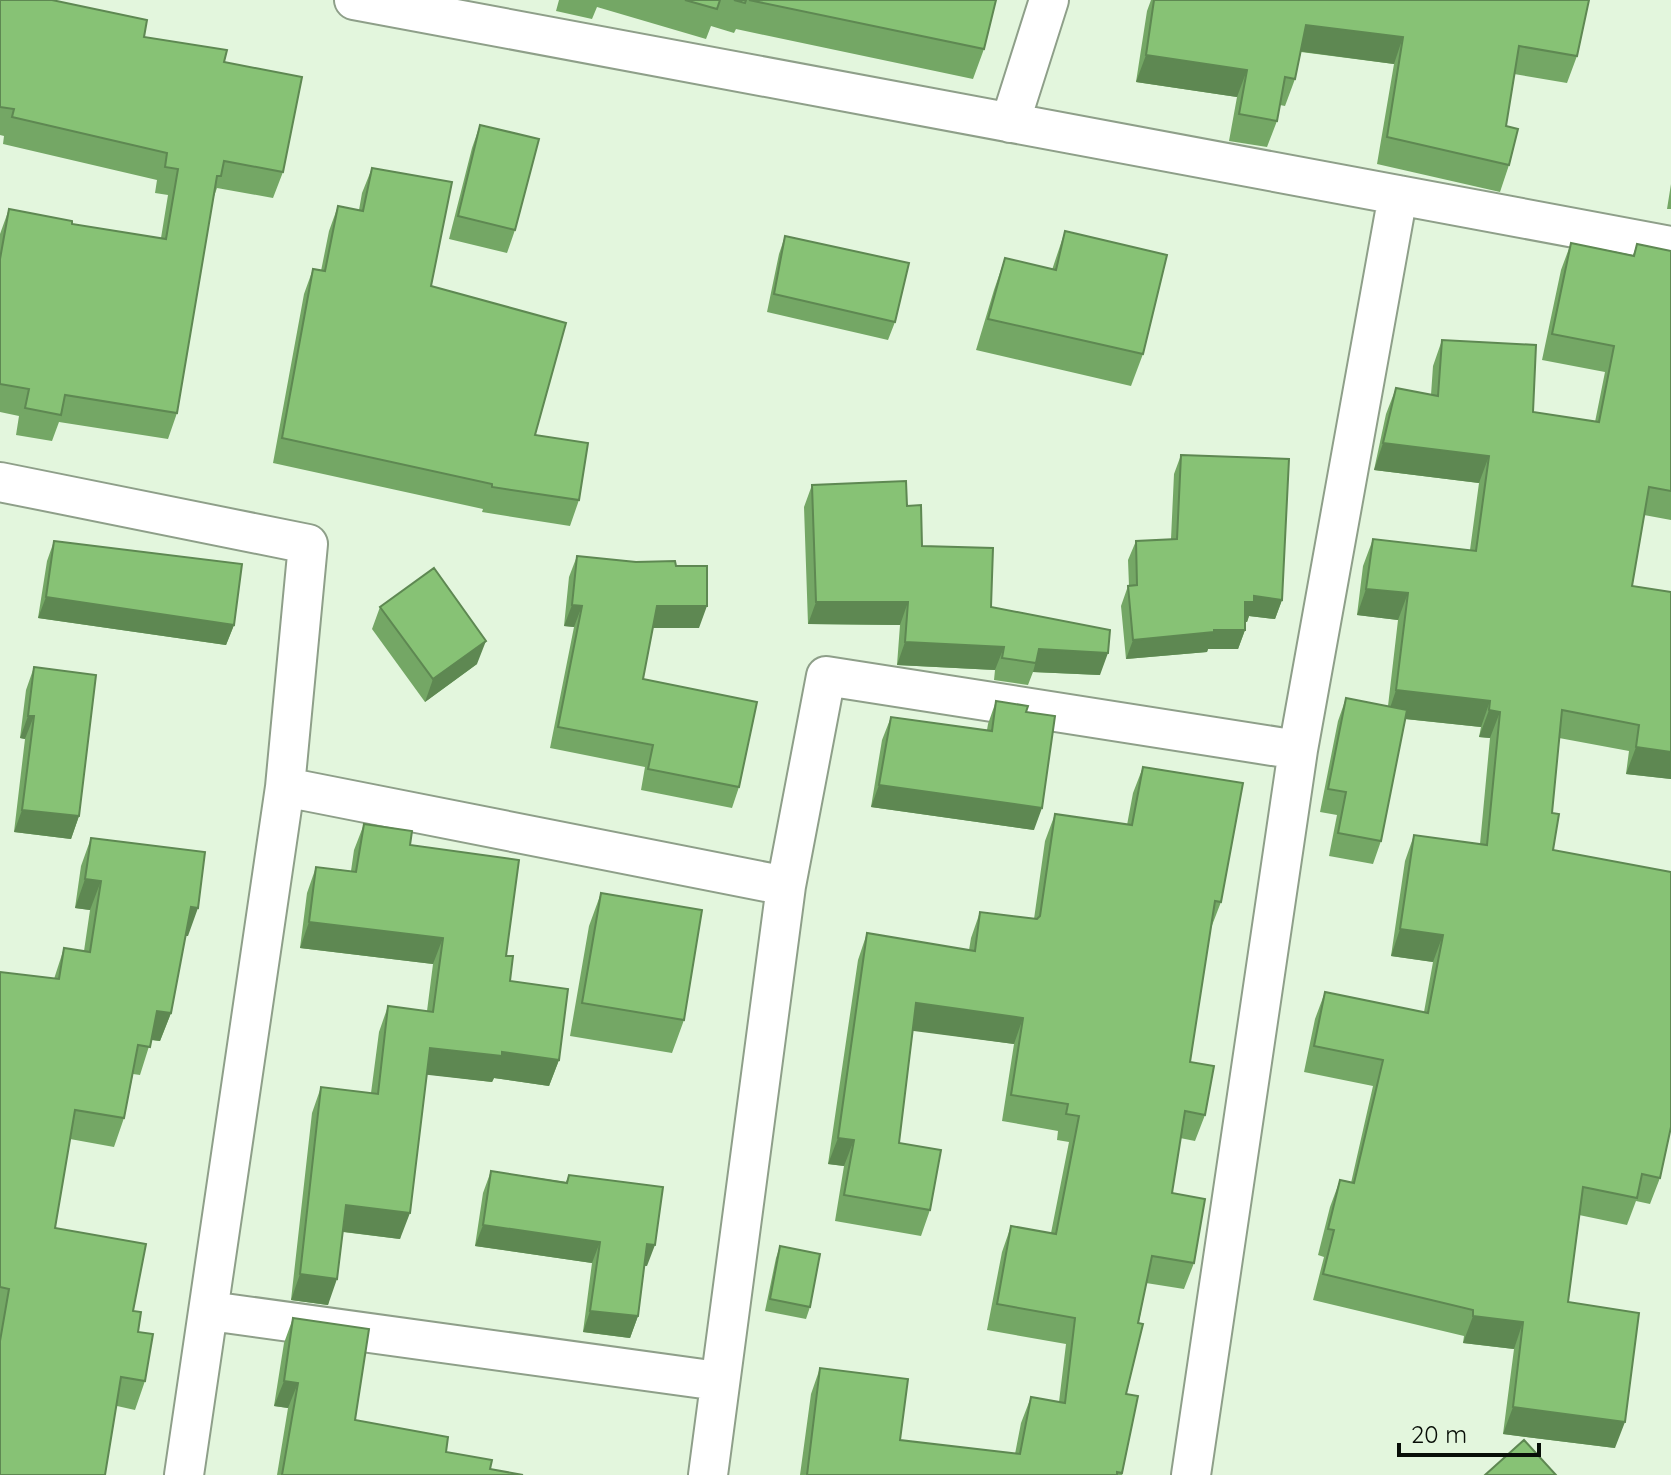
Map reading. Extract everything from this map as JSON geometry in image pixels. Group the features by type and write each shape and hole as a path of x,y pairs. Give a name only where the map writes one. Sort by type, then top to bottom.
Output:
{"street":[{"path":"354,0 1671,246"},
{"path":"1010,123 1049,0"},
{"path":"1191,1475 1298,750 1398,195"},
{"path":"0,482 308,544 285,787 184,1475"},
{"path":"708,1475 718,1381 786,886 826,676 1298,750"},
{"path":"285,787 786,886"},
{"path":"210,1311 718,1381"}],"building":[{"path":"0,0 52,0 147,20 144,37 227,50 224,62 302,77 283,172 224,161 221,176 217,176 177,413 65,395 61,415 25,408 29,389 0,384 0,259 9,209 72,221 72,224 166,239 178,169 165,167 167,153 12,117 14,109 0,107"},
{"path":"685,0 720,0 717,9"},
{"path":"749,0 996,0 984,49"},
{"path":"1154,0 1589,0 1577,56 1519,46 1506,126 1518,129 1509,165 1387,137 1403,37 1306,25 1295,79 1285,77 1277,121 1239,114 1247,70 1146,55"},
{"path":"480,125 539,139 515,230 458,216"},
{"path":"372,168 452,182 431,286 566,323 535,435 588,443 579,500 492,487 492,484 282,438 313,269 325,271 338,206 363,211"},
{"path":"1065,231 1167,255 1143,354 988,319 1005,258 1056,270"},
{"path":"785,236 909,263 895,322 774,294"},
{"path":"1571,243 1634,256 1637,244 1671,251 1671,491 1649,487 1632,586 1671,592 1671,752 1636,747 1639,725 1562,710 1552,813 1559,814 1553,850 1671,872 1671,1127 1660,1178 1642,1174 1637,1198 1583,1187 1568,1302 1639,1313 1625,1422 1513,1407 1523,1322 1473,1316 1473,1310 1323,1274 1334,1230 1328,1229 1340,1180 1354,1183 1383,1060 1314,1046 1325,992 1428,1013 1443,935 1400,929 1414,835 1487,845 1500,712 1489,710 1490,701 1396,690 1408,593 1366,589 1373,539 1476,551 1489,456 1383,443 1396,388 1438,396 1442,340 1536,345 1533,412 1599,422 1614,346 1552,334"},
{"path":"1181,455 1289,459 1282,600 1254,596 1254,602 1245,602 1245,630 1214,630 1133,640 1128,586 1137,585 1136,541 1177,539"},
{"path":"906,481 907,506 921,505 922,546 993,548 991,607 1110,630 1108,653 1039,649 1036,663 1002,658 1004,647 905,642 908,602 816,602 812,485"},
{"path":"54,541 242,564 234,625 46,597"},
{"path":"577,556 636,562 675,561 676,566 707,566 707,606 657,606 643,679 757,702 739,787 648,769 653,745 558,727 582,606 572,605"},
{"path":"434,568 486,641 433,679 380,607"},
{"path":"34,667 96,675 79,816 22,810 34,716 28,716"},
{"path":"1346,698 1407,710 1381,841 1338,833 1346,792 1328,789"},
{"path":"996,701 1028,706 1026,712 1055,716 1042,808 879,785 891,717 992,731"},
{"path":"1143,767 1243,783 1221,902 1215,901 1190,1062 1214,1066 1205,1115 1185,1111 1172,1193 1205,1199 1194,1263 1152,1256 1138,1323 1143,1324 1126,1394 1138,1396 1122,1473 807,1475 820,1368 908,1379 900,1440 1020,1454 1031,1397 1065,1403 1075,1318 997,1304 1011,1226 1056,1234 1079,1116 1066,1114 1068,1104 1011,1095 1023,1018 916,1003 899,1143 941,1150 930,1210 844,1195 854,1140 838,1138 867,933 975,951 980,912 1037,919 1040,916 1055,814 1132,825"},
{"path":"364,824 412,831 410,845 519,860 506,956 513,956 510,981 568,989 559,1060 502,1052 502,1056 430,1048 410,1213 346,1205 337,1279 300,1274 321,1087 378,1094 388,1006 433,1012 443,938 309,922 316,867 356,872"},
{"path":"91,838 205,852 198,908 191,907 171,1013 157,1011 150,1047 138,1045 124,1118 75,1110 55,1228 146,1244 133,1311 141,1312 138,1332 153,1334 145,1381 121,1377 105,1475 0,1475 0,1341 9,1289 0,1287 0,972 59,979 64,948 90,952 101,881 85,879"},
{"path":"601,893 702,910 684,1020 582,1003"},
{"path":"491,1171 567,1183 569,1175 663,1187 655,1245 647,1244 638,1316 590,1311 600,1242 483,1225"},
{"path":"780,1246 820,1254 810,1307 770,1299"},
{"path":"293,1318 369,1329 355,1420 448,1437 446,1452 492,1460 490,1469 523,1475 282,1475 298,1383 284,1381"},
{"path":"1524,1440 1556,1475 1485,1475"}]}
